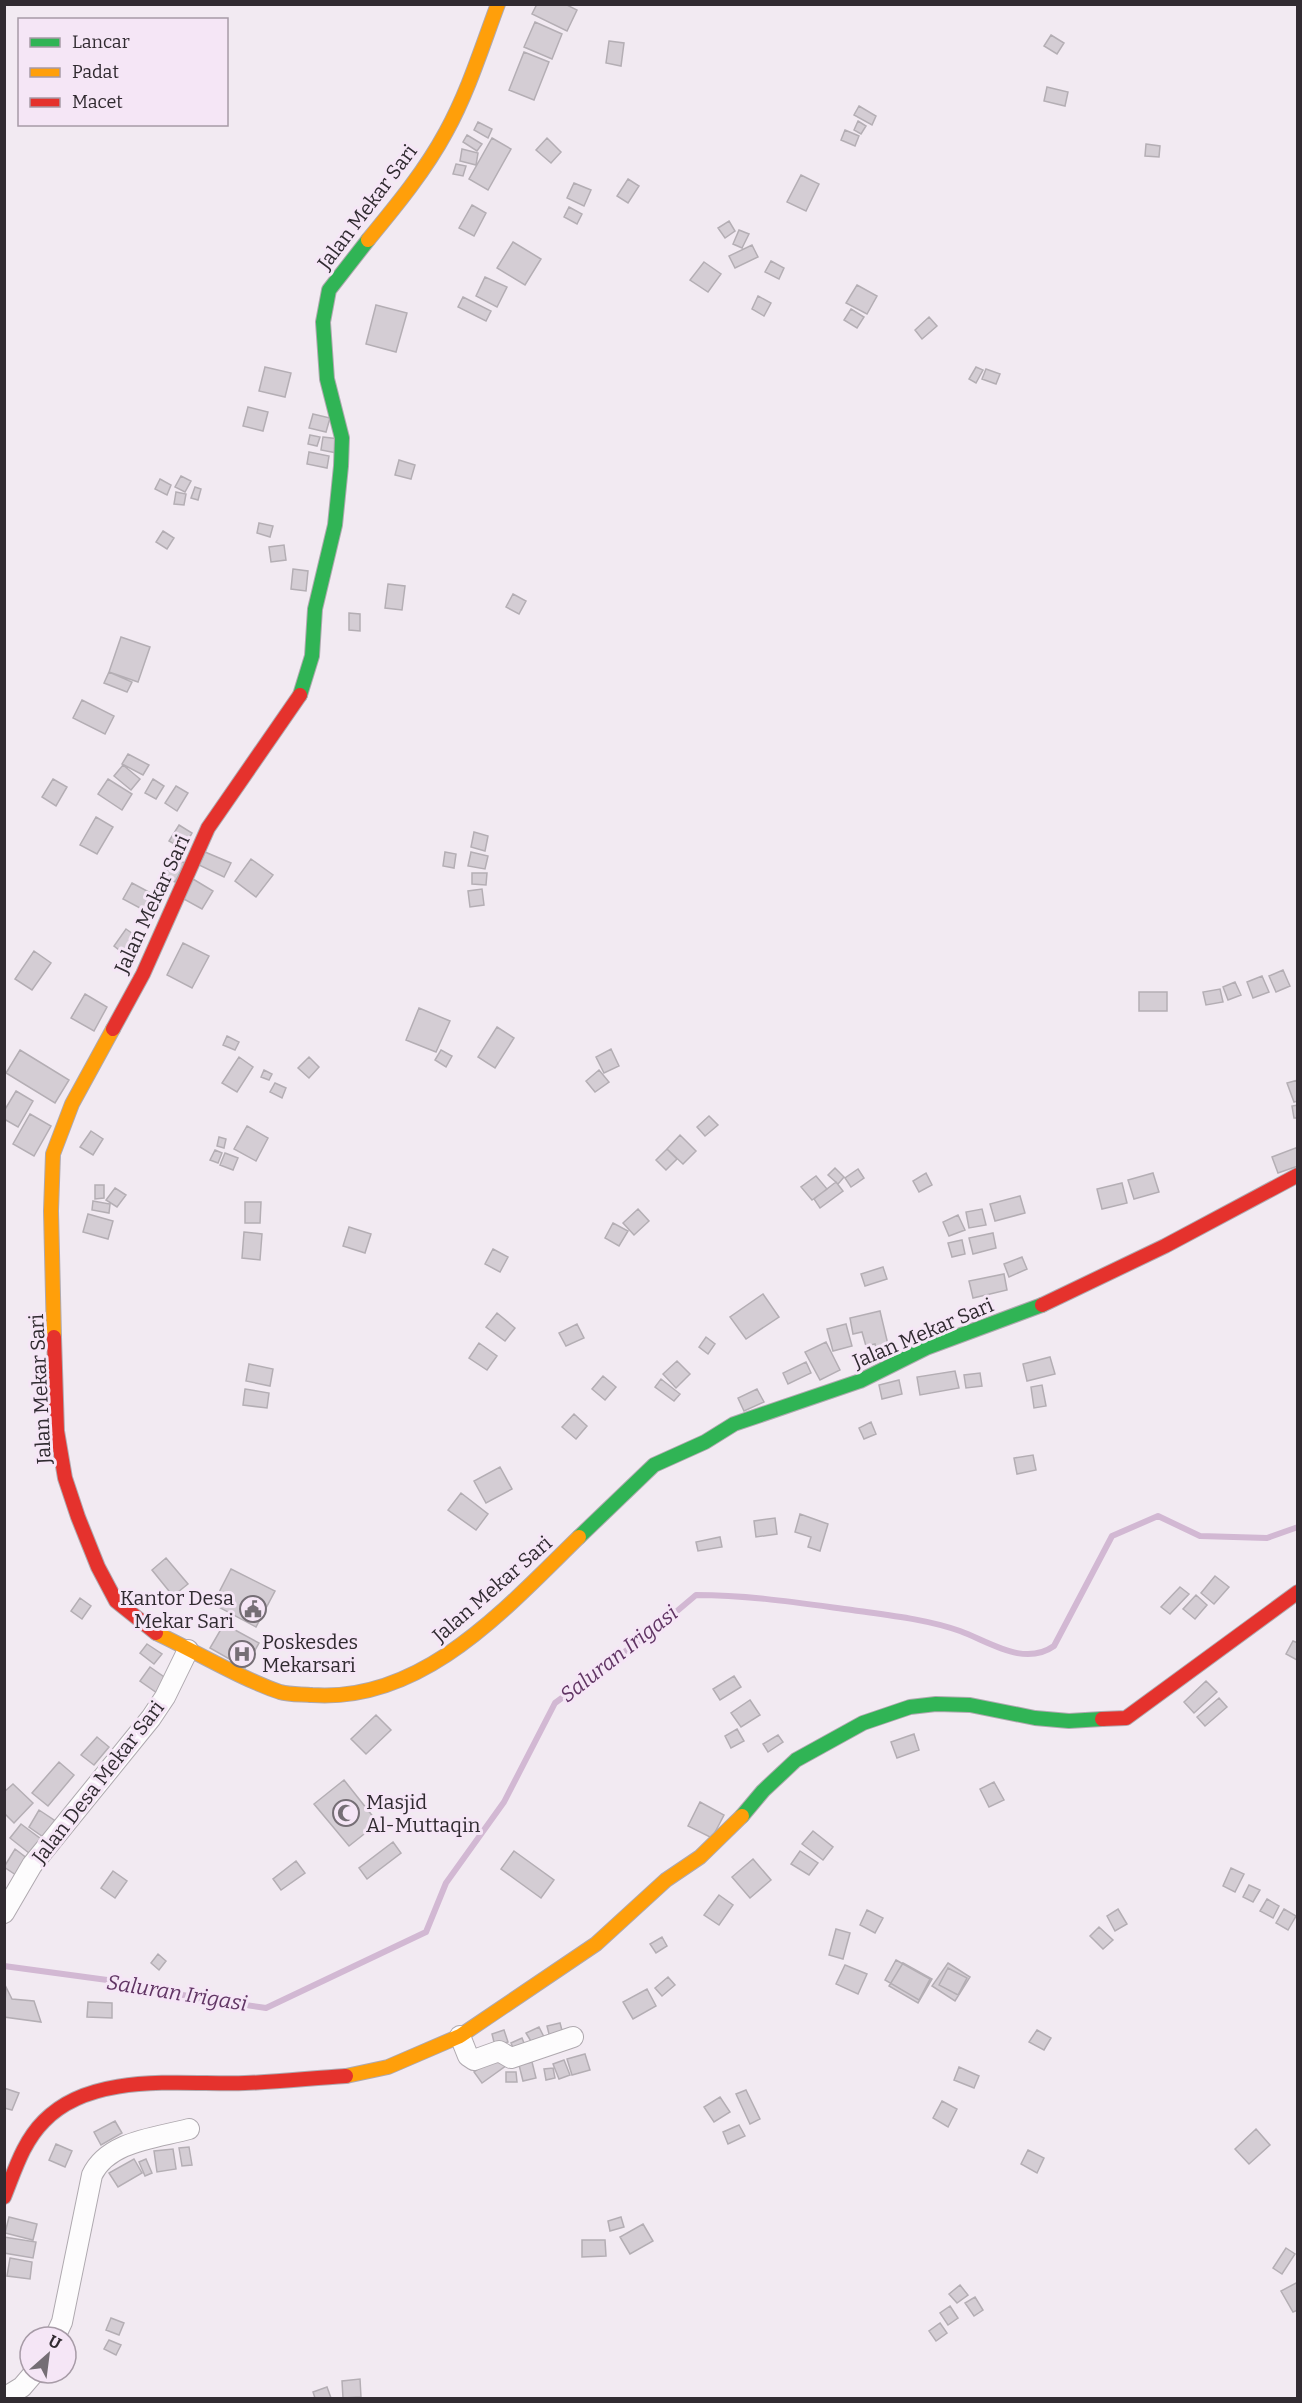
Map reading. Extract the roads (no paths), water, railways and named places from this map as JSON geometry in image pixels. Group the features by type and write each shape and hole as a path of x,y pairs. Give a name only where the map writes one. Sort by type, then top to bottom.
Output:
{"street":[{"name":"Jalan Mekar Sari","path":"498,4 461,102 441,141 414,181 338,275 329,290 325,304 325,359 327,379 342,438 341,466 334,525 315,609 312,656 302,692 291,712 234,787 208,828 143,974 72,1104 53,1154 51,1200 57,1431 65,1478 98,1567 116,1601 145,1626 188,1650 282,1693 336,1697 384,1686 441,1660 493,1620 654,1465 705,1442 734,1424 775,1408 860,1381 926,1348 1036,1308 1165,1246 1298,1174"},
{"path":"4,2197 26,2142 45,2119 75,2100 107,2089 147,2083 245,2083 360,2075 388,2067 460,2036 596,1944 666,1880 700,1857 729,1830 762,1791 796,1760 863,1723 910,1707 936,1704 970,1706 1035,1718 1069,1721 1126,1718 1298,1592"},
{"name":"Jalan Desa Mekar Sari","path":"4,1912 32,1865 151,1718 165,1697 188,1650"},
{"path":"460,2036 468,2056 474,2060 499,2051 511,2058 573,2037"},
{"path":"61,2325 92,2175 98,2163 119,2148 189,2129"},
{"path":"4,2398 24,2385"}],"waterway":[{"name":"Saluran Irigasi","path":"4,1966 122,1982 197,1998 266,2008 426,1932 446,1883 504,1802 555,1703 657,1628 696,1595 774,1600 906,1618 934,1623 1007,1650 1031,1654 1043,1652 1054,1646 1112,1536 1158,1516 1200,1536 1267,1538 1298,1527"}],"place":[{"name":"Kantor Desa Mekar Sari","path":"253,1609"},
{"name":"Poskesdes Mekarsari","path":"242,1654"},
{"name":"Masjid Al-Muttaqin","path":"346,1813"}]}
